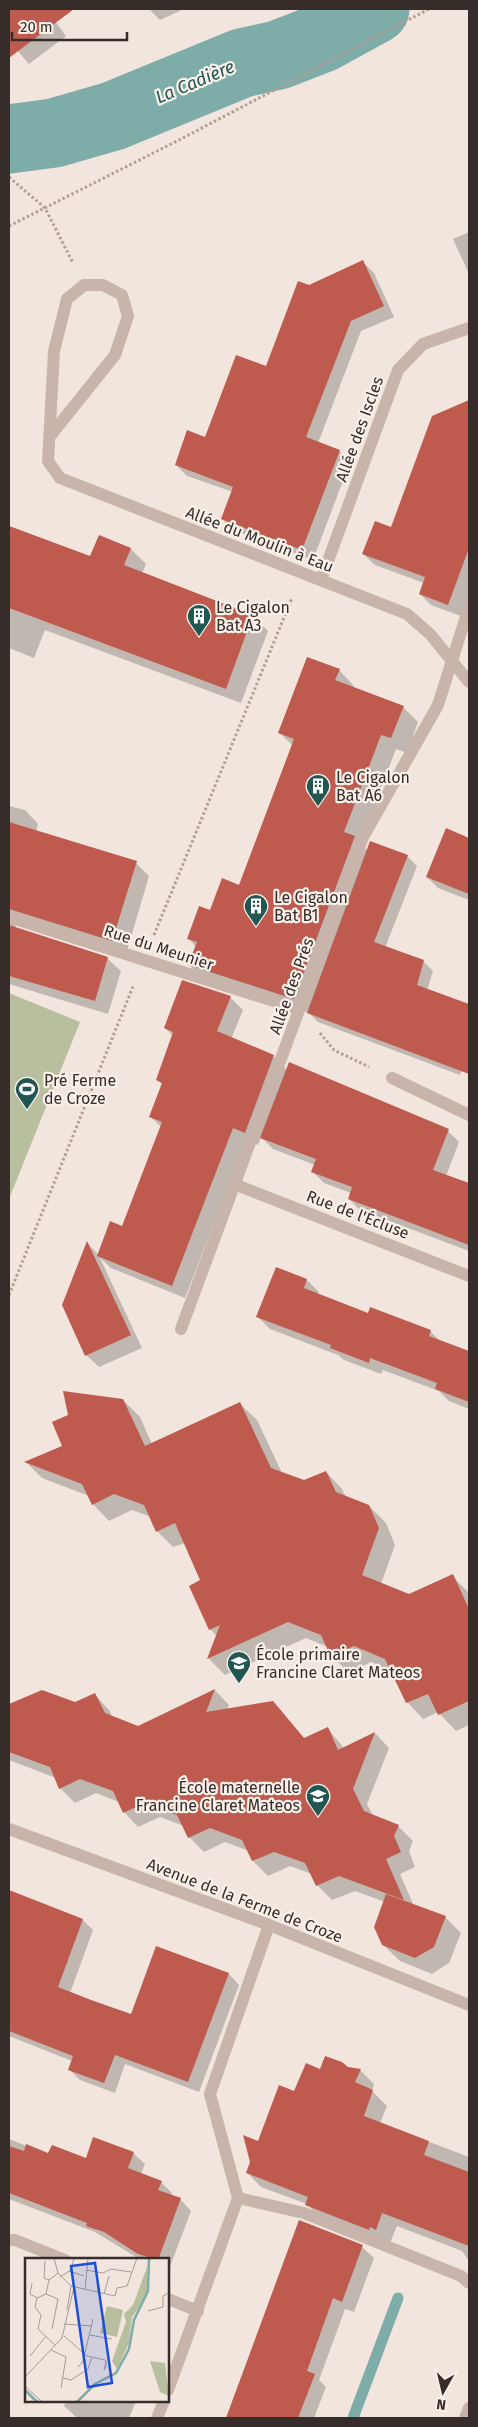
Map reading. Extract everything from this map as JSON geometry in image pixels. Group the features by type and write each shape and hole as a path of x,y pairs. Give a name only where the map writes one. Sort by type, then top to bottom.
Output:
{"street":[{"name":"Allée du Moulin à Eau","path":"84,285 67,299 54,351 51,435 48,461 60,478 407,614 430,634 469,682"},
{"path":"51,435 115,355 128,316 122,296 103,285 84,285"},
{"name":"Allée des Iscles","path":"321,580 398,370 423,344 469,328"},
{"name":"Allée des Prés","path":"181,1329 363,837 438,706 469,607"},
{"name":"Rue du Meunier","path":"9,917 299,1009"},
{"path":"392,1078 469,1115"},
{"name":"Rue de l'Écluse","path":"234,1184 469,1276"},
{"name":"Avenue de la Ferme de Croze","path":"9,1829 269,1925 469,2004"},
{"path":"169,2387 238,2198 210,2094 269,1925"},
{"path":"238,2198 304,2212 461,2276 469,2283"},
{"path":"9,2240 15,2240 60,2258"},
{"path":"169,2299 198,2311"},
{"path":"157,2418 164,2402"},
{"path":"465,2418 469,2408"}],"path":[{"path":"9,226 430,9"},
{"path":"9,177 44,208 84,285"},
{"path":"299,1009 334,1050 392,1078"}],"green space":[{"name":"Pré Ferme de Croze","path":"9,993 80,1022 9,1199"}],"building":[{"path":"9,9 74,9 9,58"},
{"path":"363,260 384,306 351,321 306,437 340,450 302,550 221,519 233,487 175,465 187,430 205,437 236,355 266,366 298,281 309,285"},
{"path":"469,400 469,548 448,605 419,594 425,577 362,554 375,521 391,527 432,416"},
{"path":"9,526 90,556 99,535 131,548 124,565 253,615 226,689 9,608"},
{"path":"307,657 340,669 335,680 404,706 391,738 381,735 344,832 355,836 294,999 188,965 197,942 187,939 199,906 210,910 222,878 239,885 294,739 278,733"},
{"path":"9,822 137,861 112,941 9,909"},
{"path":"446,828 469,838 469,894 426,877"},
{"path":"370,841 408,855 374,942 424,960 417,985 469,1004 469,1074 307,1013"},
{"path":"9,925 108,957 95,1001 9,976"},
{"path":"182,980 231,996 217,1031 274,1055 245,1133 233,1128 172,1286 97,1256 110,1221 122,1226 162,1122 149,1117 162,1083 156,1080 173,1032 164,1028"},
{"path":"289,1062 449,1129 433,1170 469,1183 469,1245 348,1199 352,1187 311,1172 316,1159 260,1138"},
{"path":"87,1241 131,1335 85,1356 62,1305"},
{"path":"276,1267 307,1279 304,1288 368,1313 370,1307 431,1330 429,1336 469,1351 469,1402 435,1389 437,1383 370,1358 369,1363 330,1348 331,1345 256,1317"},
{"path":"63,1391 123,1399 145,1446 240,1402 271,1468 304,1480 326,1471 336,1492 369,1505 379,1528 362,1575 409,1594 453,1574 469,1609 469,1701 438,1715 428,1694 406,1703 385,1659 354,1646 331,1657 321,1635 288,1622 207,1659 220,1625 209,1630 189,1586 200,1580 175,1523 156,1532 144,1505 114,1494 92,1505 82,1484 24,1462 62,1446 52,1422 68,1415"},
{"path":"215,1689 206,1712 273,1701 304,1738 328,1727 338,1750 375,1732 353,1789 364,1811 399,1825 394,1836 401,1852 386,1859 404,1900 339,1876 316,1886 305,1863 274,1852 252,1861 242,1840 210,1828 188,1838 177,1815 145,1803 123,1813 113,1791 80,1779 59,1789 50,1767 9,1752 9,1704 42,1690 75,1702 95,1693 105,1713 138,1726"},
{"path":"9,1890 83,1919 58,1987 91,2000 131,2014 156,1946 229,1973 188,2082 115,2055 104,2083 68,2070 73,2056 9,2031"},
{"path":"386,1894 446,1916 434,1947 415,1958 382,1945 374,1927"},
{"path":"325,2056 342,2062 348,2067 361,2069 355,2082 373,2090 364,2116 429,2141 424,2155 469,2172 469,2246 382,2213 376,2230 370,2227 369,2230 305,2205 308,2197 246,2173 250,2162 243,2135 258,2141 279,2085 294,2091 306,2063 320,2069"},
{"path":"93,2137 134,2152 128,2168 162,2181 158,2190 181,2198 159,2258 138,2254 104,2232 86,2226 87,2223 9,2193 9,2146 24,2151 26,2144 48,2153 52,2145 86,2158"},
{"path":"299,2220 363,2245 342,2302 333,2298 307,2371 315,2374 298,2418 226,2418"}],"waterway":[{"name":"La Cadière","path":"9,139 54,133 113,116 242,63 278,55 322,38 375,9"},
{"path":"353,2418 398,2298"}],"place":[{"name":"Le Cigalon Bat A3","path":"199,637"},
{"name":"Le Cigalon Bat A6","path":"318,807"},
{"name":"Le Cigalon Bat B1","path":"256,927"},
{"name":"Pré Ferme de Croze","path":"27,1110"},
{"name":"École primaire Francine Claret Mateos","path":"239,1684"},
{"name":"École maternelle Francine Claret Mateos","path":"318,1817"}]}
